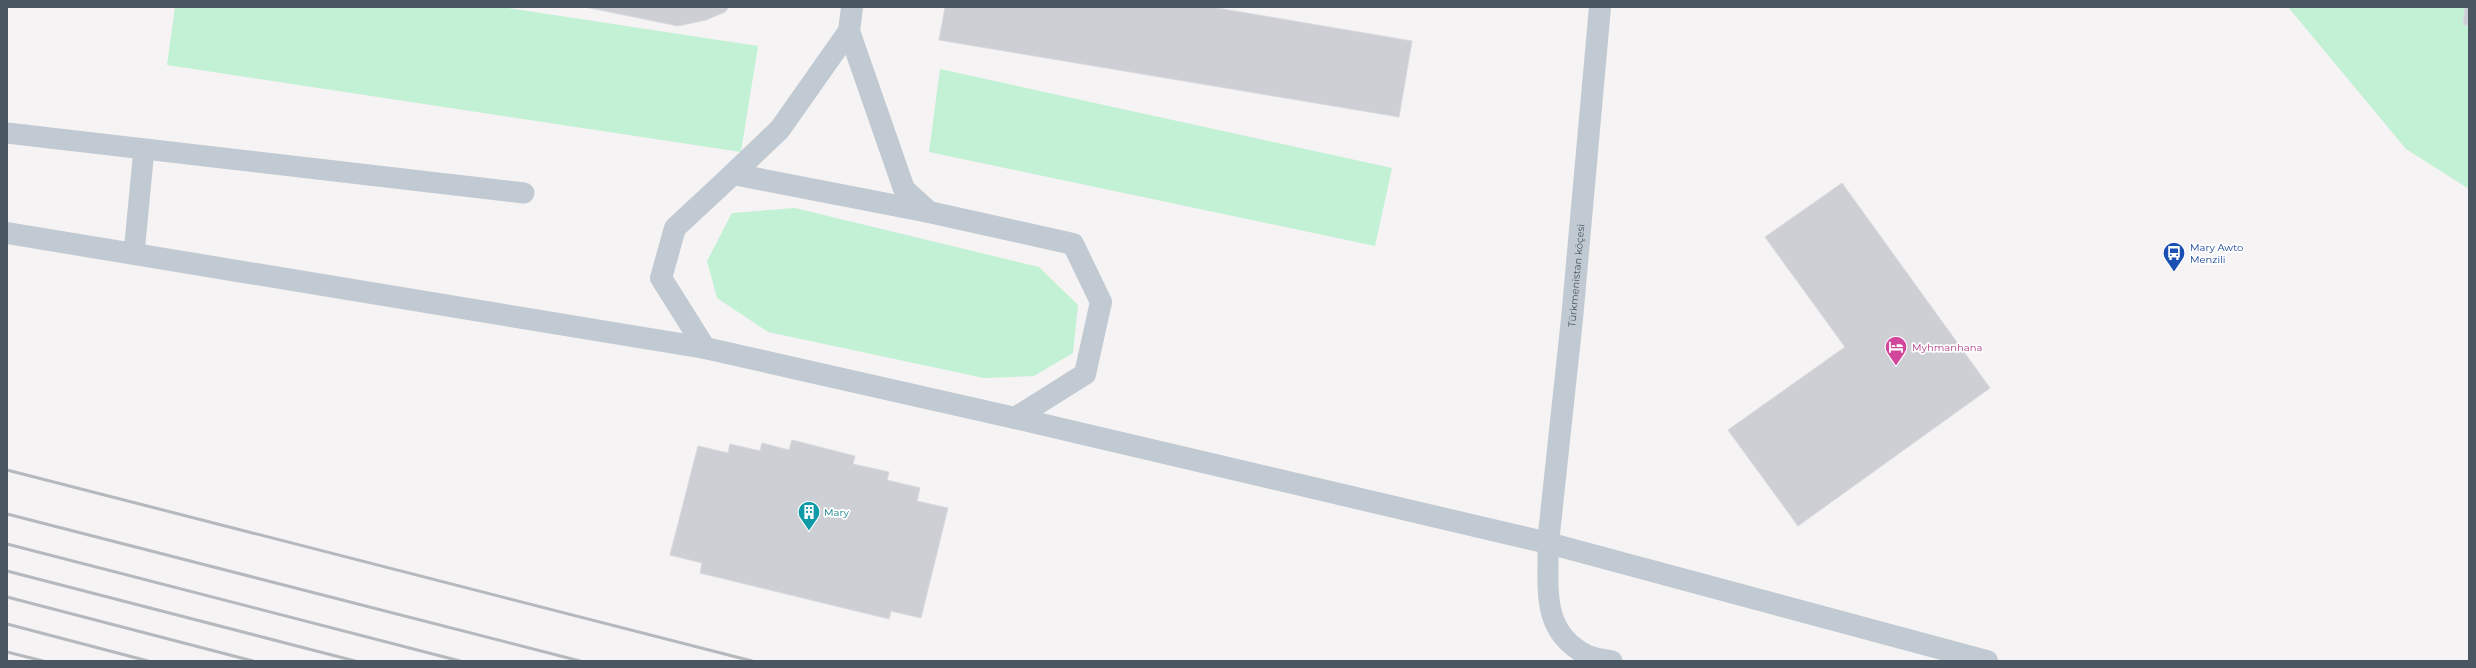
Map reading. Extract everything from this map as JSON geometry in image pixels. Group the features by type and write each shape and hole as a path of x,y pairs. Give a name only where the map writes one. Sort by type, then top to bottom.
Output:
{"street":[{"path":"852,7 849,31 904,189 929,212"},
{"name":"Türkmenistan köçesi","path":"1548,543 1572,319 1600,7"},
{"path":"705,348 661,278 675,228 780,129 849,31"},
{"path":"733,174 929,212 1073,244 1102,302 1085,374 1016,418"},
{"path":"7,233 134,252 705,348 1016,418 1548,543 1947,656 1987,661"}],"lane":[{"path":"7,133 524,193"},
{"path":"134,252 144,149"},
{"path":"1548,543 1549,605 1554,625 1566,641 1586,654 1612,661"}],"green space":[{"path":"175,7 502,7 758,46 741,152 167,65"},
{"path":"2288,7 2469,7 2469,189 2406,149"},
{"path":"940,69 1392,168 1375,246 929,152"},
{"path":"795,208 1039,267 1078,305 1073,353 1034,376 984,378 768,332 717,298 707,261 732,213"}],"building":[{"path":"585,7 729,7 725,12 706,20 678,26"},
{"path":"945,7 1211,7 1412,41 1399,117 939,40"},
{"path":"2465,7 2469,7 2469,25 2463,25"},
{"name":"Myhmanhana","path":"1842,183 1990,388 1798,526 1728,430 1845,347 1765,237"},
{"name":"Mary","path":"792,440 855,456 853,464 889,472 887,480 920,488 917,501 948,508 921,618 891,611 889,619 700,573 702,563 670,555 698,446 728,453 730,444 760,451 762,443 789,450"}],"railway":[{"path":"7,470 752,661"},
{"path":"7,514 580,661"},
{"path":"7,544 460,661"},
{"path":"7,571 355,661"},
{"path":"7,597 253,661"},
{"path":"7,624 148,661"},
{"path":"7,652 43,661"}],"place":[{"name":"Mary Awto Menzili","path":"2174,272"},
{"name":"Myhmanhana","path":"1896,366"},
{"name":"Mary","path":"809,532"}]}
